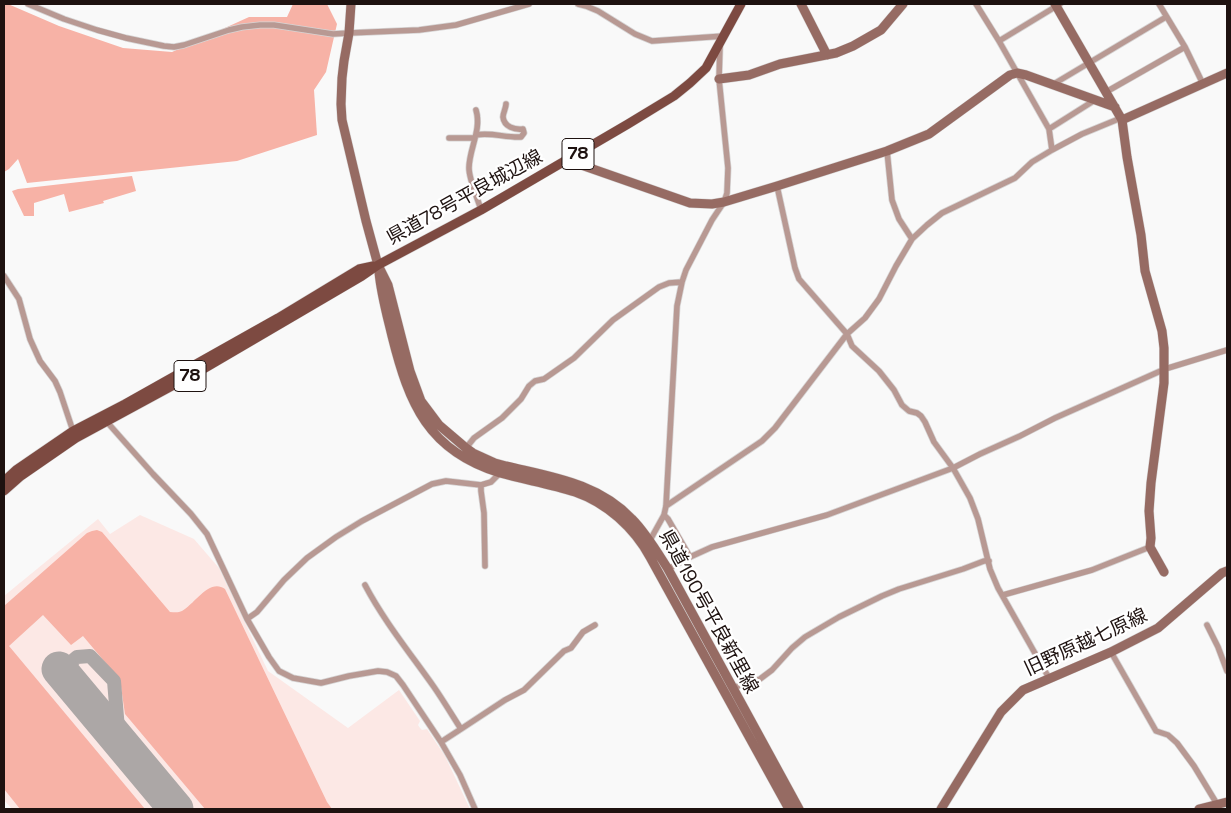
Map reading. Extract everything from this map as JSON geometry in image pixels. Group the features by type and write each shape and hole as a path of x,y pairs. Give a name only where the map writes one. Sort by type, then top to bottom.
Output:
{"main road":[{"name":"県道78号平良城辺線","path":"4,491 21,476 76,438 205,368 362,276 378,264 481,210 674,96 706,68 741,4"},
{"name":"県道78号平良城辺線","path":"4,482 16,470 73,431 278,318 359,269 378,264"}],"street":[{"path":"28,4 96,30 164,46 184,45 229,30 260,25 274,25 333,34 419,30 456,24 529,4"},
{"path":"351,4 342,78 342,120 378,264"},
{"path":"578,4 598,11 635,34 652,41 722,40 719,79 728,168 727,193 724,202 712,220 686,270 682,282 677,306 666,506 664,515 648,545"},
{"path":"801,4 827,55"},
{"path":"719,79 749,75 780,64 827,55 853,46 881,30 903,4"},
{"path":"976,4 1049,129 1052,150"},
{"path":"1158,4 1184,47 1203,84"},
{"path":"999,41 1057,5 1122,119 1145,271 1162,331 1164,348 1163,392 1149,511 1150,547 1164,572"},
{"path":"1052,85 1166,17"},
{"path":"1106,92 1184,47"},
{"path":"567,160 690,203 712,204 777,186 887,151 929,134 1010,75 1017,73 1115,107"},
{"path":"666,506 762,441 847,334 865,318 879,299 912,239 942,213 1015,178 1032,162 1082,134 1122,119 1227,73"},
{"path":"1049,129 1095,100"},
{"path":"449,138 475,137 486,133 521,137 524,133 523,129 513,130 505,122 503,117 506,104"},
{"path":"476,110 479,120 469,168 470,177 481,210"},
{"path":"500,136 505,122"},
{"path":"887,151 892,200 899,219 912,239"},
{"path":"777,186 799,279 847,334 852,346 879,371 894,390 902,405 909,411 921,416 934,442 953,468 970,498 990,569 998,588 1049,678"},
{"name":"県道190号平良新里線","path":"378,264 388,285 410,371 421,401 438,426 473,453 495,463 586,487 617,505 632,519 648,545 789,809"},
{"name":"県道190号平良新里線","path":"378,264 381,289 396,354 409,393 416,409 426,423 440,440 454,452 490,470 565,489 593,500 608,509 648,545 668,569 799,809"},
{"path":"4,276 19,299 30,339 40,360 55,381 73,431"},
{"path":"466,448 474,438 502,418 521,399 529,386 535,381 544,379 574,358 613,320 659,286 682,282"},
{"path":"668,569 712,547 828,515 953,468 1055,418 1165,369 1227,350"},
{"path":"107,422 207,534 247,619 279,671 293,678 322,683 378,671 396,676 442,742 460,775 475,809"},
{"path":"247,619 257,612 284,580 307,558 362,521 432,484 446,481 481,485 491,482 500,473"},
{"path":"481,485 484,513 485,566"},
{"path":"664,515 690,557"},
{"path":"1003,595 1092,570 1150,547"},
{"path":"732,688 760,679 772,670 805,637 839,617 899,589 989,561"},
{"name":"旧野原越七原線","path":"941,809 1001,712 1023,690 1111,652 1158,628 1222,573 1227,571"},
{"path":"365,585 371,597 434,687 460,728"},
{"path":"442,742 460,728 524,690 564,651 571,648 583,632 595,625"},
{"path":"1207,625 1227,671"},
{"path":"1111,652 1156,731 1168,735 1177,743 1194,766 1217,804"},
{"path":"1199,809 1227,802"}],"shaded area":[{"path":"4,4 59,26 123,48 172,52 249,17 287,17 293,4 327,4 337,24 326,72 314,90 317,135 237,161 27,183 18,159 4,172"},
{"path":"132,176 136,191 103,201 104,203 69,212 64,194 34,203 34,216 24,216 12,191 18,189"},
{"path":"140,515 194,539 219,568 268,671 348,728 399,690 420,721 418,725 420,728 422,730 427,729 445,756 470,809 12,809 4,800 4,596 98,519 110,534"},
{"path":"97,530 102,532 170,612 178,612 187,608 208,589 219,586 225,589 332,809 205,809 125,714 120,680 83,636 71,645 43,615 9,646 145,809 20,809 4,789 4,606 87,533"}],"taxiway":[{"path":"68,680 70,663 77,657 90,656 114,681 119,741"}],"runway":[{"path":"59,669 176,809"}]}
